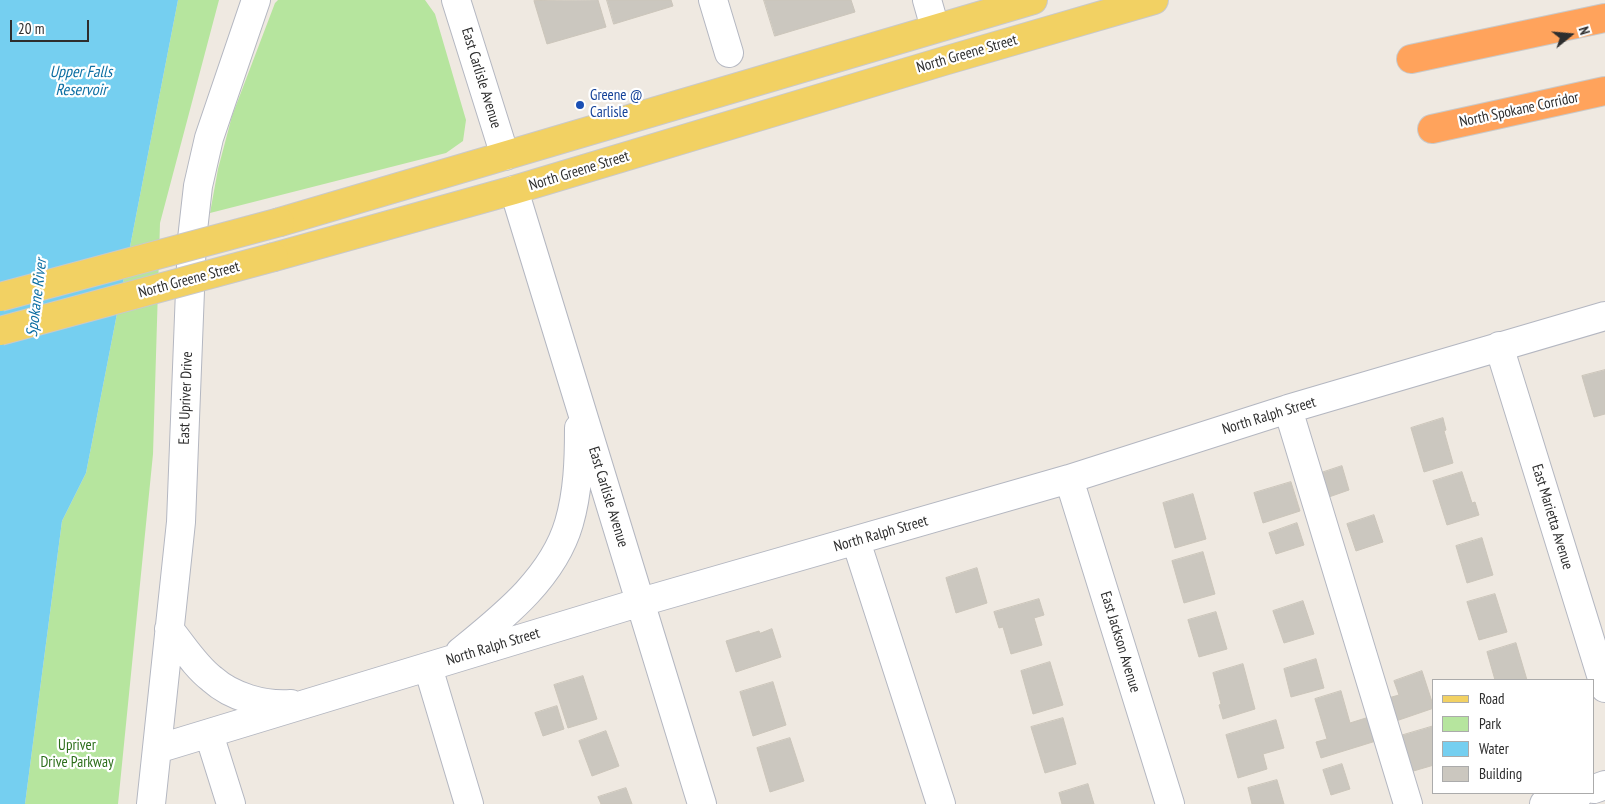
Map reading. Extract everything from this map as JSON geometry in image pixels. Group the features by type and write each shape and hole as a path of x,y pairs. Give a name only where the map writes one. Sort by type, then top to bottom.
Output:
{"highway":[{"path":"1411,59 1605,18"},
{"name":"North Spokane Corridor","path":"1432,129 1605,91"}],"main road":[{"path":"0,297 280,222 1033,0"},
{"name":"North Greene Street","path":"0,331 514,190 1154,0"}],"street":[{"name":"East Carlisle Avenue","path":"456,0 505,156"},
{"path":"713,0 729,53"},
{"path":"927,0 935,28"},
{"name":"East Upriver Drive","path":"151,804 181,514 192,239 198,186 209,138 257,3"},
{"name":"East Carlisle Avenue","path":"514,190 702,804"},
{"name":"North Ralph Street","path":"157,749 641,602 1069,480 1288,409 1605,316"},
{"name":"East Marietta Avenue","path":"1499,346 1605,688"},
{"path":"469,804 438,664 501,618 520,600 545,570 560,545 569,524 577,484 579,402"},
{"path":"1288,409 1408,804"},
{"name":"East Jackson Avenue","path":"1069,480 1170,804"},
{"path":"856,541 941,804"},
{"path":"169,629 212,679 234,693 251,699 284,705 318,701"},
{"path":"209,734 230,804"},
{"path":"1544,804 1577,794"}],"green space":[{"name":"Upriver Drive Parkway","path":"178,0 219,0 160,223 153,454 118,804 25,804 62,521 86,473"},
{"path":"278,0 425,0 435,14 466,120 463,141 446,153 210,213 218,169 232,116 275,3"}],"water":[{"name":"Upper Falls Reservoir","path":"0,0 178,0 86,473 62,521 25,804 0,804"}],"building":[{"path":"598,0 606,27 547,44 534,1"},
{"path":"607,0 671,0 673,6 614,24"},
{"path":"764,0 851,0 855,12 775,36"},
{"path":"1605,370 1605,414 1594,417 1582,376"},
{"path":"1443,418 1446,430 1444,431 1453,463 1424,472 1411,428"},
{"path":"1342,466 1349,490 1326,498 1318,474"},
{"path":"1462,472 1472,503 1475,502 1479,515 1447,525 1433,481"},
{"path":"1291,482 1300,511 1263,523 1254,493"},
{"path":"1193,494 1206,539 1175,548 1163,503"},
{"path":"1374,515 1383,542 1356,551 1347,524"},
{"path":"1297,523 1304,545 1276,554 1269,533"},
{"path":"1482,538 1493,575 1467,583 1456,546"},
{"path":"1203,552 1215,594 1184,603 1172,561"},
{"path":"977,568 987,603 956,613 946,578"},
{"path":"1495,594 1507,632 1479,640 1467,602"},
{"path":"1039,599 1044,615 1034,618 1042,645 1011,654 1003,627 999,628 994,612"},
{"path":"1303,601 1314,634 1284,643 1273,611"},
{"path":"1216,612 1227,649 1199,657 1188,620"},
{"path":"772,629 781,657 736,672 726,641"},
{"path":"1516,643 1527,679 1495,679 1487,652"},
{"path":"1316,659 1324,688 1291,697 1284,669"},
{"path":"1050,662 1063,705 1033,714 1021,671"},
{"path":"1243,664 1255,709 1223,719 1213,673"},
{"path":"1422,671 1432,702 1432,709 1396,721 1388,698 1399,695 1394,681"},
{"path":"583,676 597,719 568,728 554,685"},
{"path":"773,682 786,725 753,736 740,692"},
{"path":"1341,691 1350,723 1369,717 1376,741 1321,758 1316,742 1327,739 1315,699"},
{"path":"557,706 564,729 543,736 535,713"},
{"path":"1063,718 1076,764 1045,773 1031,727"},
{"path":"1276,720 1284,748 1263,754 1267,769 1238,778 1226,735"},
{"path":"1432,727 1432,766 1410,772 1400,736"},
{"path":"606,731 619,766 592,776 579,741"},
{"path":"790,738 804,781 770,792 757,748"},
{"path":"1342,764 1350,789 1331,795 1323,770"},
{"path":"1277,780 1284,804 1252,804 1248,788"},
{"path":"1088,784 1094,804 1062,804 1059,793"},
{"path":"626,788 632,804 601,804 598,797"}],"place":[{"name":"Greene @ Carlisle","path":"580,105"}],"water label":[{"name":"Spokane River","path":"37,298"}]}
